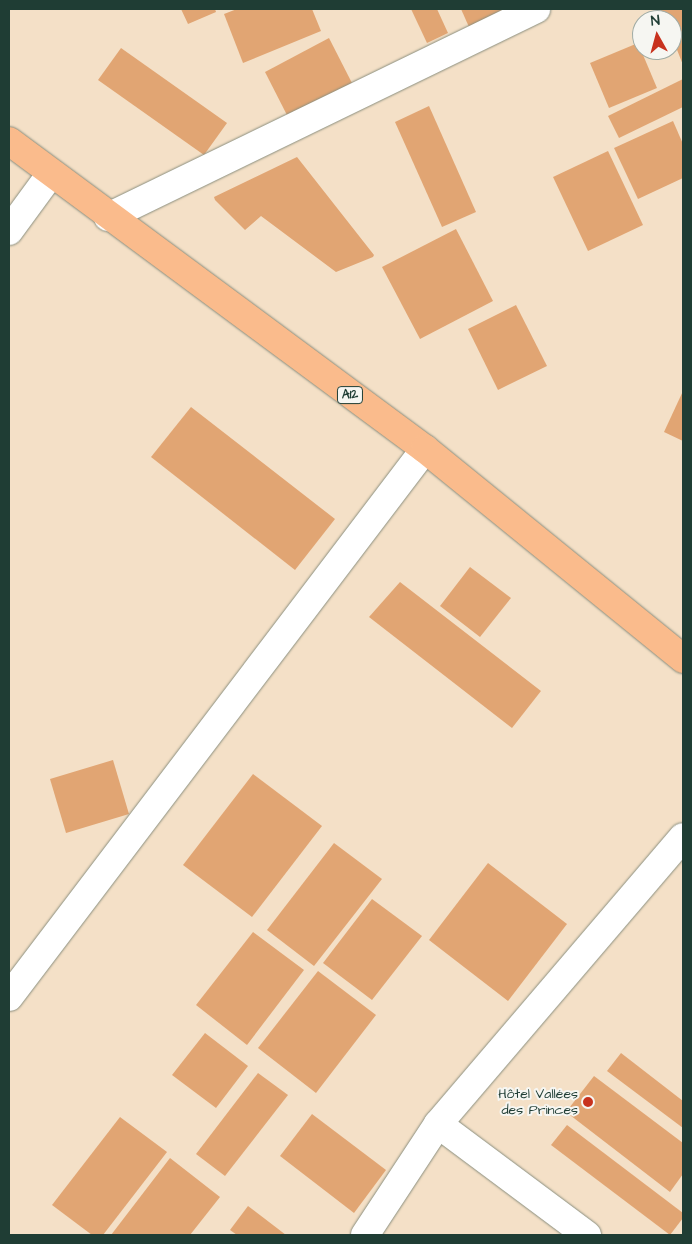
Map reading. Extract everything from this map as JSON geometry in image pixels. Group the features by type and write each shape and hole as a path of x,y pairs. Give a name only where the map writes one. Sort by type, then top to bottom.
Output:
{"main road":[{"name":"A12","path":"9,141 50,175 425,449 683,659"}],"street":[{"path":"108,217 536,9"},
{"path":"9,232 50,175"},
{"path":"9,997 425,449"},
{"path":"365,1235 438,1124 683,837"},
{"path":"438,1124 587,1235"}],"building":[{"path":"181,9 215,9 216,12 188,24"},
{"path":"237,9 312,9 321,31 243,63 224,14"},
{"path":"411,9 437,9 448,33 427,43"},
{"path":"461,9 510,9 469,27"},
{"path":"683,9 683,65 681,60 682,10 660,10"},
{"path":"329,38 353,85 289,119 265,72"},
{"path":"632,46 632,60 645,60 657,88 609,108 590,63"},
{"path":"121,48 227,123 204,155 98,80"},
{"path":"683,79 683,107 619,138 608,116"},
{"path":"429,106 476,212 442,227 395,122"},
{"path":"673,121 683,144 683,178 638,199 614,148"},
{"path":"608,151 643,225 588,251 553,177"},
{"path":"297,157 374,255 373,257 336,272 261,216 245,230 215,200 214,197"},
{"path":"456,229 493,301 420,339 382,267"},
{"path":"516,305 547,366 498,390 468,329"},
{"path":"683,391 683,441 664,432"},
{"path":"191,407 335,519 295,570 151,457"},
{"path":"470,567 511,598 480,637 440,606"},
{"path":"400,582 541,691 512,728 369,617"},
{"path":"113,760 129,814 66,833 50,779"},
{"path":"253,774 322,826 252,917 183,865"},
{"path":"334,843 382,879 314,966 267,930"},
{"path":"488,863 567,924 508,1001 429,940"},
{"path":"372,899 422,936 372,1000 323,963"},
{"path":"253,932 304,970 247,1045 196,1005"},
{"path":"318,971 376,1015 316,1093 258,1048"},
{"path":"205,1033 248,1066 216,1108 172,1075"},
{"path":"621,1053 683,1101 683,1128 607,1071"},
{"path":"258,1073 288,1095 225,1176 196,1154"},
{"path":"594,1076 683,1143 683,1174 670,1192 566,1112"},
{"path":"312,1114 386,1170 354,1213 280,1156"},
{"path":"120,1117 167,1152 103,1235 92,1235 52,1205"},
{"path":"567,1125 683,1213 683,1218 670,1235 551,1145"},
{"path":"170,1158 220,1197 190,1235 111,1235"},
{"path":"248,1206 286,1235 237,1235 230,1230"}],"place":[{"name":"Hôtel Vallées des Princes","path":"588,1102"}]}
